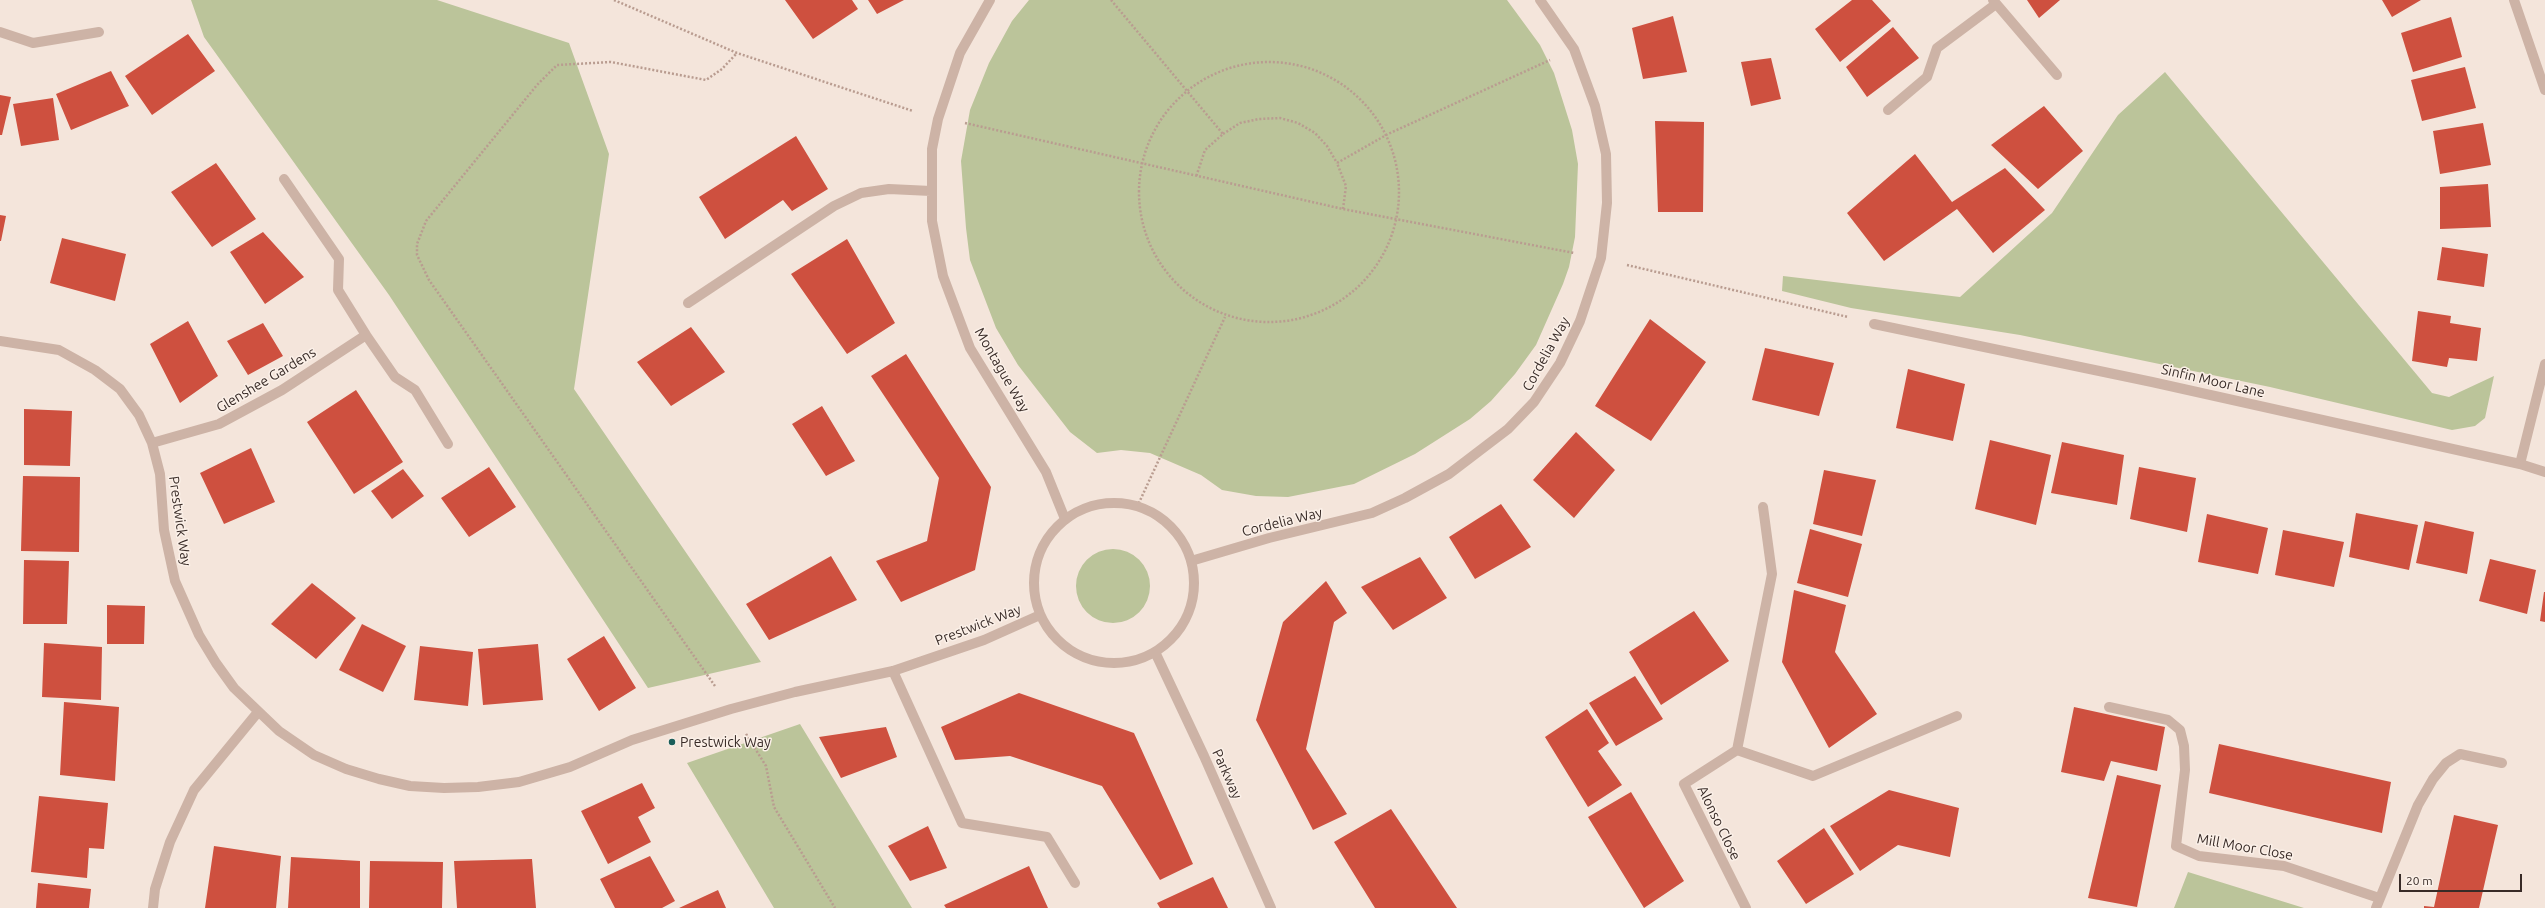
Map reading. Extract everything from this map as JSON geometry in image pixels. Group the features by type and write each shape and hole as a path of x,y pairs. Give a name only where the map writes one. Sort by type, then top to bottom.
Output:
{"street":[{"name":"Montague Way","path":"990,0 960,53 938,119 932,150 932,221 943,276 967,341 1046,472 1065,519"},
{"name":"Cordelia Way","path":"1191,561 1269,538 1372,513 1449,474 1483,450 1534,402 1560,363 1580,322 1601,258 1607,203 1606,154 1595,106 1574,49 1540,0"},
{"path":"2514,0 2545,90"},
{"path":"1888,110 1928,77 1937,48 1994,2 2057,75"},
{"path":"0,32 33,43 99,32"},
{"path":"284,179 339,259 338,290 394,377 415,390 448,444"},
{"path":"688,303 834,206 861,193 889,189 931,191"},
{"name":"Sinfin Moor Lane","path":"1874,324 2152,382 2520,464 2545,472"},
{"name":"Glenshee Gardens","path":"152,444 219,424 282,390 366,335"},
{"name":"Prestwick Way","path":"0,341 59,350 95,370 120,389 139,415 152,444 160,474 169,559 186,610 216,663 234,688 279,731 314,755 346,769 410,786 478,788 519,782 570,767 632,740 731,709 795,692 893,671 984,640 1040,616"},
{"path":"2520,464 2545,364"},
{"path":"1112,503 1137,506 1160,518 1174,532 1191,561 1194,587 1189,612 1175,635 1155,652 1130,661 1103,663 1083,657 1055,638 1040,616 1034,589 1036,563 1047,538 1065,519 1087,507 1112,503"},
{"path":"1763,507 1772,574 1737,750 1813,776 1956,716"},
{"name":"Parkway","path":"1155,652 1204,756 1272,908"},
{"path":"893,671 962,823 1047,837 1075,883"},
{"name":"Mill Moor Close","path":"2109,707 2168,720 2180,730 2184,746 2185,770 2176,846 2200,856 2284,866 2379,898"},
{"path":"153,908 155,889 170,842 194,790 258,712"},
{"name":"Alonso Close","path":"1737,750 1684,784 1746,908"},
{"path":"2376,908 2418,805 2433,779 2446,763 2460,754 2502,763"}],"path":[{"path":"614,0 738,53 938,119 991,128 1143,165 1343,209 1601,258 1874,324"},
{"path":"1111,0 1188,90 1223,134"},
{"path":"1337,163 1388,134 1574,49"},
{"path":"738,53 722,69 706,80 611,62 557,65 537,85 426,221 417,244 417,255 429,280 731,709 766,766 774,807 835,908"},
{"path":"1251,60 1292,62 1323,73 1345,86 1364,104 1388,134 1397,165 1400,193 1389,244 1378,269 1358,290 1332,307 1276,323 1245,322 1218,315 1182,287 1159,265 1146,240 1139,204 1143,165 1152,135 1167,112 1188,90 1217,71 1251,60"},
{"path":"1196,177 1205,150 1223,134 1240,123 1259,119 1280,118 1298,123 1315,133 1327,146 1337,163 1346,186 1343,209"},
{"path":"1137,506 1225,317"}],"green space":[{"path":"191,0 437,0 569,43 609,154 574,389 761,662 648,688 389,295 204,37"},
{"path":"1029,0 1507,0 1540,45 1554,73 1572,130 1578,164 1575,237 1569,267 1536,345 1515,374 1491,401 1470,419 1415,454 1354,484 1288,497 1256,496 1222,490 1201,475 1150,453 1121,450 1097,453 1070,432 1018,365 996,328 970,260 961,161 970,110 989,63 1012,21"},
{"path":"2165,72 2432,393 2449,397 2494,376 2485,418 2475,426 2452,430 2270,387 2020,335 1851,308 1782,291 1783,276 1960,297 2052,213 2118,115"},
{"path":"1113,549 1127,552 1139,560 1147,572 1150,586 1147,600 1139,612 1127,620 1113,623 1099,620 1087,612 1079,600 1076,586 1079,572 1087,560 1099,552"},
{"path":"800,724 912,908 774,908 687,763"},
{"path":"2188,872 2304,908 2174,908"}],"building":[{"path":"785,0 852,0 858,9 813,39"},
{"path":"868,0 904,0 877,14"},
{"path":"1852,0 1872,0 1891,21 1840,62 1815,29"},
{"path":"2027,0 2060,0 2039,18"},
{"path":"2382,0 2421,0 2392,17"},
{"path":"1673,16 1687,72 1643,79 1632,28"},
{"path":"2451,17 2462,57 2413,72 2401,33"},
{"path":"1893,27 1919,58 1867,97 1846,67"},
{"path":"188,34 215,71 152,115 125,76"},
{"path":"1771,58 1781,99 1751,106 1741,62"},
{"path":"2465,67 2476,108 2422,121 2411,80"},
{"path":"111,71 129,106 71,130 56,94"},
{"path":"0,95 11,97 2,135 0,135"},
{"path":"53,98 59,140 21,146 13,104"},
{"path":"2044,106 2083,151 2038,189 1991,145"},
{"path":"1655,121 1704,122 1703,212 1658,212"},
{"path":"2483,123 2491,165 2440,174 2433,131"},
{"path":"796,136 828,189 792,211 783,200 725,239 699,197"},
{"path":"1915,154 1952,202 2005,168 2045,210 1993,253 1957,209 1884,261 1847,213"},
{"path":"216,163 256,219 212,247 171,192"},
{"path":"2488,184 2491,227 2440,229 2440,187"},
{"path":"0,215 6,216 1,241 0,241"},
{"path":"263,232 304,277 265,304 230,252"},
{"path":"62,238 126,254 115,301 50,283"},
{"path":"847,239 895,323 847,354 791,274"},
{"path":"2442,247 2488,254 2484,287 2437,280"},
{"path":"2418,311 2451,316 2450,323 2481,328 2477,361 2449,358 2447,367 2412,361"},
{"path":"1650,319 1706,362 1651,441 1595,406"},
{"path":"188,321 218,376 180,403 150,344"},
{"path":"263,323 283,356 248,375 227,341"},
{"path":"691,327 725,372 671,406 637,362"},
{"path":"1765,348 1834,363 1819,416 1752,400"},
{"path":"906,354 991,487 975,570 901,602 876,561 927,541 939,478 871,376"},
{"path":"1908,369 1965,384 1953,441 1896,428"},
{"path":"356,390 403,462 354,494 307,422"},
{"path":"822,406 855,461 826,476 792,424"},
{"path":"24,409 72,411 70,466 24,465"},
{"path":"1576,432 1615,470 1574,518 1533,480"},
{"path":"1990,440 2051,455 2036,525 1975,509"},
{"path":"2062,442 2124,455 2117,505 2051,493"},
{"path":"251,448 275,502 224,524 200,473"},
{"path":"489,467 516,507 469,537 441,498"},
{"path":"2139,467 2196,478 2187,532 2130,519"},
{"path":"403,469 424,496 392,519 371,491"},
{"path":"1824,470 1876,480 1862,536 1813,524"},
{"path":"23,476 80,477 79,552 21,551"},
{"path":"1501,504 1531,547 1475,579 1449,537"},
{"path":"2356,513 2418,525 2409,570 2349,557"},
{"path":"2207,514 2268,528 2258,574 2198,562"},
{"path":"2425,521 2474,532 2467,574 2416,563"},
{"path":"1810,529 1862,544 1848,597 1797,583"},
{"path":"2283,530 2344,542 2334,587 2275,575"},
{"path":"831,556 857,600 769,640 746,604"},
{"path":"1420,557 1447,598 1393,630 1361,587"},
{"path":"2490,559 2536,570 2527,614 2479,601"},
{"path":"24,560 69,561 67,624 23,624"},
{"path":"1326,581 1347,613 1334,622 1306,749 1347,814 1313,830 1256,720 1283,622"},
{"path":"312,583 356,618 316,659 271,624"},
{"path":"1794,590 1846,605 1835,652 1877,714 1829,748 1782,662"},
{"path":"2545,592 2545,622 2540,621"},
{"path":"107,605 145,606 144,644 107,644"},
{"path":"1694,611 1729,661 1661,705 1629,652"},
{"path":"362,624 406,646 383,692 339,670"},
{"path":"604,636 636,688 599,711 567,659"},
{"path":"44,643 102,647 101,700 42,697"},
{"path":"538,644 543,700 483,705 478,649"},
{"path":"420,646 473,652 468,706 414,700"},
{"path":"1635,676 1663,719 1616,746 1589,703"},
{"path":"1019,693 1134,733 1193,864 1160,880 1102,786 1010,756 955,760 941,727"},
{"path":"64,702 119,707 115,781 60,775"},
{"path":"2074,707 2165,727 2157,771 2111,761 2104,781 2061,772"},
{"path":"1587,709 1609,743 1598,751 1622,785 1588,807 1545,737"},
{"path":"886,727 897,757 841,778 819,737"},
{"path":"2219,744 2391,782 2382,833 2209,793"},
{"path":"2117,775 2161,785 2137,907 2088,898"},
{"path":"642,783 655,808 638,817 651,842 608,864 581,811"},
{"path":"1889,790 1959,808 1950,857 1898,845 1860,871 1830,826"},
{"path":"1631,792 1684,881 1644,908 1588,817"},
{"path":"39,796 108,803 104,849 89,848 87,878 31,872"},
{"path":"1391,809 1457,908 1375,908 1334,842"},
{"path":"2454,815 2498,825 2479,908 2424,908 2424,906 2434,907"},
{"path":"928,826 947,868 910,881 888,846"},
{"path":"1824,828 1854,874 1806,904 1777,861"},
{"path":"214,846 281,856 276,908 205,908"},
{"path":"650,856 675,901 662,908 615,908 600,879"},
{"path":"291,857 360,861 360,908 288,908"},
{"path":"532,859 536,908 457,908 454,861"},
{"path":"370,861 443,862 442,908 369,908"},
{"path":"1029,866 1048,908 946,908 944,905"},
{"path":"1213,877 1228,908 1160,908 1157,903"},
{"path":"38,883 91,889 89,908 36,908"},
{"path":"718,890 726,908 679,908"}],"place":[{"name":"Prestwick Way","path":"672,742"}]}
